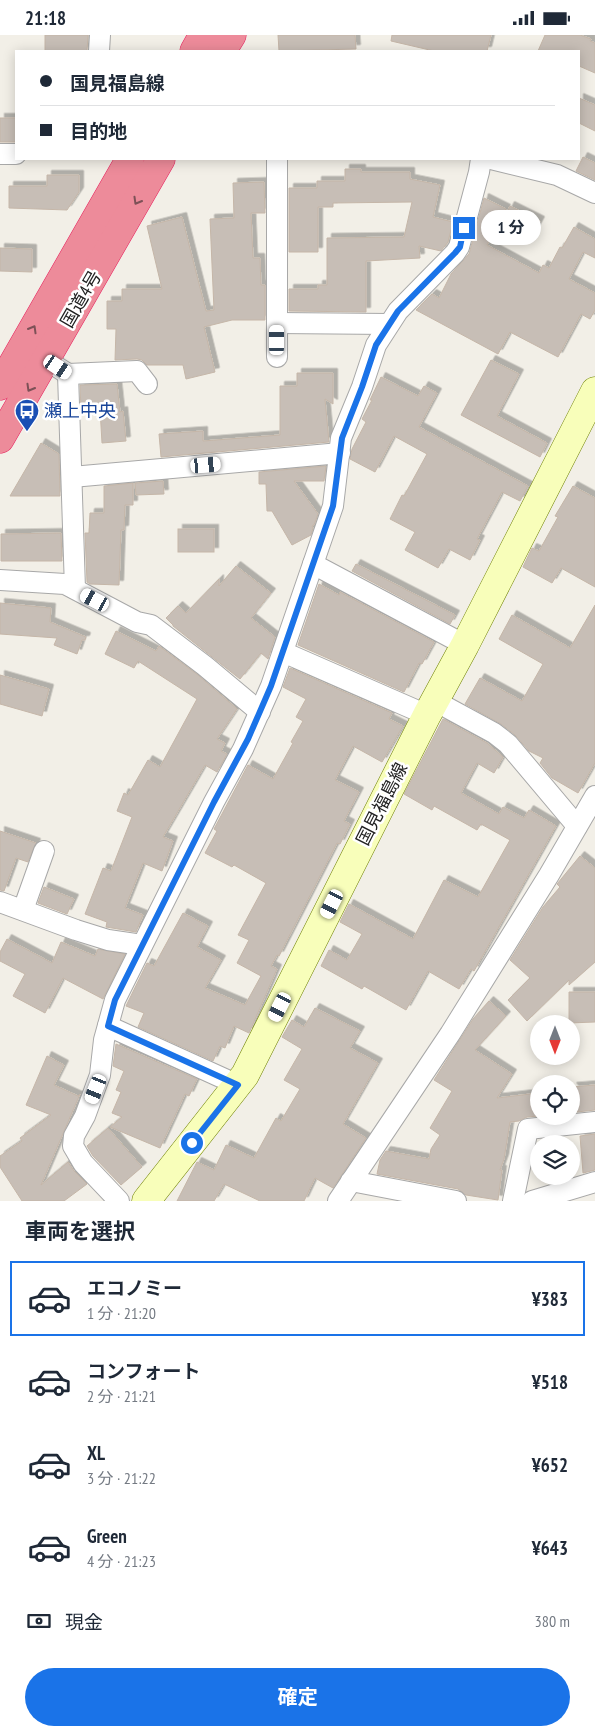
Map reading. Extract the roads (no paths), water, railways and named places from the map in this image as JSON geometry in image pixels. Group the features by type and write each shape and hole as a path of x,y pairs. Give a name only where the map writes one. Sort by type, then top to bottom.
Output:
{"highway":[{"path":"195,50 203,35"},
{"path":"223,50 232,35"},
{"name":"国道4号","path":"0,386 129,160"},
{"name":"国道4号","path":"0,439 58,367 161,160"}],"main road":[{"name":"国見福島線","path":"146,1201 238,1085 249,1066 595,391"}],"street":[{"path":"99,50 100,35"},
{"path":"0,154 15,154"},
{"path":"276,160 277,357"},
{"path":"119,1201 83,1163 73,1146 74,1136 85,1116 100,1075 104,1040 115,1000 260,712 283,652 333,506 345,427 362,387 376,345 398,311 460,247 481,160"},
{"path":"496,160 558,175 595,193"},
{"path":"277,323 389,324"},
{"path":"75,589 72,477 58,367 137,371 146,384"},
{"path":"72,477 340,453"},
{"path":"313,564 465,645"},
{"path":"0,580 65,584 137,622 151,625 205,666 260,712"},
{"path":"283,652 494,733 508,744 577,826"},
{"path":"338,1201 450,1034 549,875 595,796"},
{"path":"23,910 44,851"},
{"path":"0,902 108,940 142,945"},
{"path":"108,1026 238,1085"},
{"path":"513,1201 528,1129 595,1122"},
{"path":"351,1181 456,1201"},
{"path":"532,1201 595,1182"}],"place":[{"name":"瀬上中央","path":"27,432"}]}
